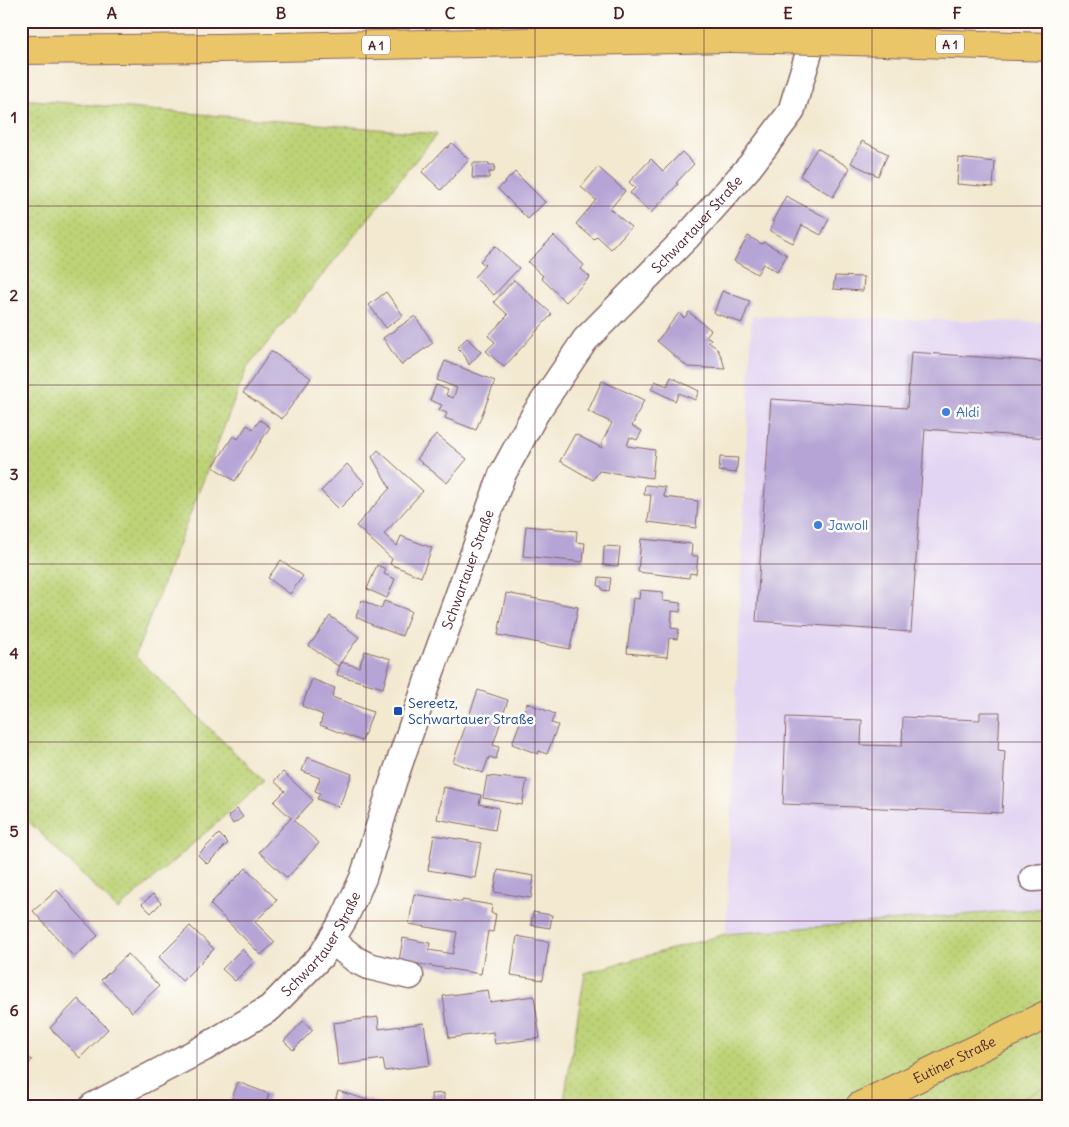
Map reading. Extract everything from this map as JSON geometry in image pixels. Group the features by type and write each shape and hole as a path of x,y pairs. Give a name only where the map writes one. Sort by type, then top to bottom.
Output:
{"main road":[{"name":"A 1","path":"21,50 732,38 1048,46"},
{"name":"Eutiner Straße","path":"860,1106 1048,1014"}],"street":[{"name":"Schwartauer Straße","path":"93,1106 122,1099 270,1008 322,956 344,919 363,878 430,674 502,475 535,414 584,340 686,238 750,166 791,112 814,36 816,21"},
{"path":"331,940 356,960 368,966 410,976"}],"shaded area":[{"path":"752,316 1048,322 1048,908 726,934"}],"green space":[{"path":"21,99 437,134 247,368 135,656 264,781 118,910 21,814"},
{"path":"1048,908 1048,1106 563,1106 585,973 726,934"},
{"path":"1048,1087 1048,1106 1004,1106"}],"building":[{"path":"862,141 888,154 878,176 851,163"},
{"path":"452,143 469,160 441,190 422,172"},
{"path":"817,148 850,168 833,197 800,176"},
{"path":"682,152 694,164 651,213 630,193 635,188 629,182 651,159 663,171"},
{"path":"959,158 995,162 993,187 957,184"},
{"path":"473,163 495,165 494,172 489,172 489,178 472,178"},
{"path":"598,167 625,191 610,209 631,227 611,249 597,236 594,239 576,224 596,200 581,187"},
{"path":"515,172 545,202 528,219 498,189"},
{"path":"786,196 829,219 821,235 802,225 793,243 770,231 774,222 772,222"},
{"path":"554,236 584,265 581,269 590,277 566,302 541,278 543,276 528,262"},
{"path":"748,236 762,244 764,242 787,255 777,272 763,264 757,274 734,261"},
{"path":"495,246 519,268 494,295 474,277 485,265 480,261"},
{"path":"835,276 864,277 863,291 833,289"},
{"path":"514,280 552,314 504,367 486,351 495,342 488,336 508,315 494,302"},
{"path":"722,291 750,301 742,323 714,313"},
{"path":"386,292 403,315 386,328 369,305"},
{"path":"689,312 711,330 706,336 711,339 708,342 718,350 725,369 688,367 657,341 679,313 684,318"},
{"path":"415,316 433,343 401,365 383,338"},
{"path":"467,338 481,352 469,365 465,356 457,348"},
{"path":"271,351 311,378 282,419 243,393"},
{"path":"911,352 1048,362 1048,438 925,429 911,632 756,621 771,399 907,408"},
{"path":"445,361 495,381 476,430 445,418 447,413 439,410 442,405 430,400 436,385 448,390 446,395 453,398 457,388 437,380"},
{"path":"671,377 699,391 695,400 679,393 675,401 651,389 655,381 667,386"},
{"path":"602,381 644,400 632,426 642,431 637,440 630,437 627,446 655,450 652,478 599,471 593,480 560,461 575,434 602,448 602,442 612,423 588,411"},
{"path":"260,420 270,427 235,481 213,467 233,436 238,439 247,425 253,429"},
{"path":"436,434 467,459 447,483 417,459"},
{"path":"378,450 423,491 384,534 397,546 401,536 432,548 421,577 390,564 392,559 356,526 390,488 372,457"},
{"path":"720,457 738,458 736,473 719,471"},
{"path":"347,464 365,483 339,509 321,491"},
{"path":"645,485 665,487 664,497 698,501 696,528 648,522 651,495 644,495"},
{"path":"526,526 577,531 576,542 585,543 583,562 523,556"},
{"path":"641,539 692,544 691,556 698,556 696,574 690,573 689,578 638,572"},
{"path":"604,546 620,547 618,566 603,565"},
{"path":"281,560 303,576 290,594 268,578"},
{"path":"377,565 386,569 384,574 395,579 387,598 367,589"},
{"path":"599,577 611,578 609,591 602,590 602,587 598,586"},
{"path":"640,590 663,592 663,601 681,603 680,612 672,611 671,628 679,629 677,639 669,638 667,657 627,653 633,598 639,599"},
{"path":"506,593 578,607 570,649 498,635"},
{"path":"362,600 381,609 384,601 411,611 402,636 356,617"},
{"path":"330,616 359,637 338,666 309,646"},
{"path":"365,651 391,659 383,688 337,675 341,662 359,667"},
{"path":"312,679 335,688 332,697 373,712 362,741 320,725 323,715 302,706"},
{"path":"478,690 508,700 493,745 499,747 496,759 489,757 483,773 453,762"},
{"path":"527,703 555,714 551,723 558,725 547,754 539,751 538,754 512,744"},
{"path":"980,712 1000,712 998,750 1005,751 1002,813 783,804 786,717 862,720 861,745 902,746 903,717 980,720"},
{"path":"1046,719 1048,719 1048,820 1043,820"},
{"path":"307,757 352,774 339,807 317,799 320,793 315,791 320,778 302,771"},
{"path":"283,772 313,800 294,821 319,843 287,878 259,852 291,818 274,802 285,791 274,781"},
{"path":"487,776 527,780 522,805 483,798"},
{"path":"443,787 481,795 479,804 499,808 495,830 437,819"},
{"path":"237,809 243,817 233,824 228,816"},
{"path":"219,834 228,843 207,864 198,855"},
{"path":"434,835 481,843 475,878 428,870"},
{"path":"246,868 277,900 255,922 275,942 261,955 210,904"},
{"path":"498,870 534,876 531,898 494,892"},
{"path":"57,890 98,936 74,957 33,911"},
{"path":"153,894 161,903 151,913 142,904"},
{"path":"414,894 492,905 491,913 496,914 493,932 488,931 481,974 399,961 403,938 430,943 429,950 453,954 457,932 409,924"},
{"path":"533,912 552,915 550,928 531,925"},
{"path":"190,926 214,949 182,981 159,957"},
{"path":"517,936 549,942 543,980 511,975"},
{"path":"242,949 254,962 235,981 222,969"},
{"path":"128,954 159,986 132,1012 101,980"},
{"path":"488,990 490,1002 534,996 540,1038 495,1044 493,1032 449,1038 443,996"},
{"path":"78,999 108,1029 80,1058 50,1028"},
{"path":"378,1017 379,1029 424,1023 430,1065 385,1071 383,1059 338,1065 333,1023"},
{"path":"303,1021 313,1030 293,1050 284,1041"},
{"path":"21,1052 32,1060 21,1074"},
{"path":"238,1082 269,1094 265,1106 229,1106"},
{"path":"338,1091 384,1106 337,1106 334,1105"},
{"path":"444,1093 444,1105 432,1105 431,1094"}],"place":[{"name":"Aldi","path":"946,412"},
{"name":"Jawoll","path":"818,525"},
{"name":"Sereetz, Schwartauer Straße","path":"398,711"}]}
